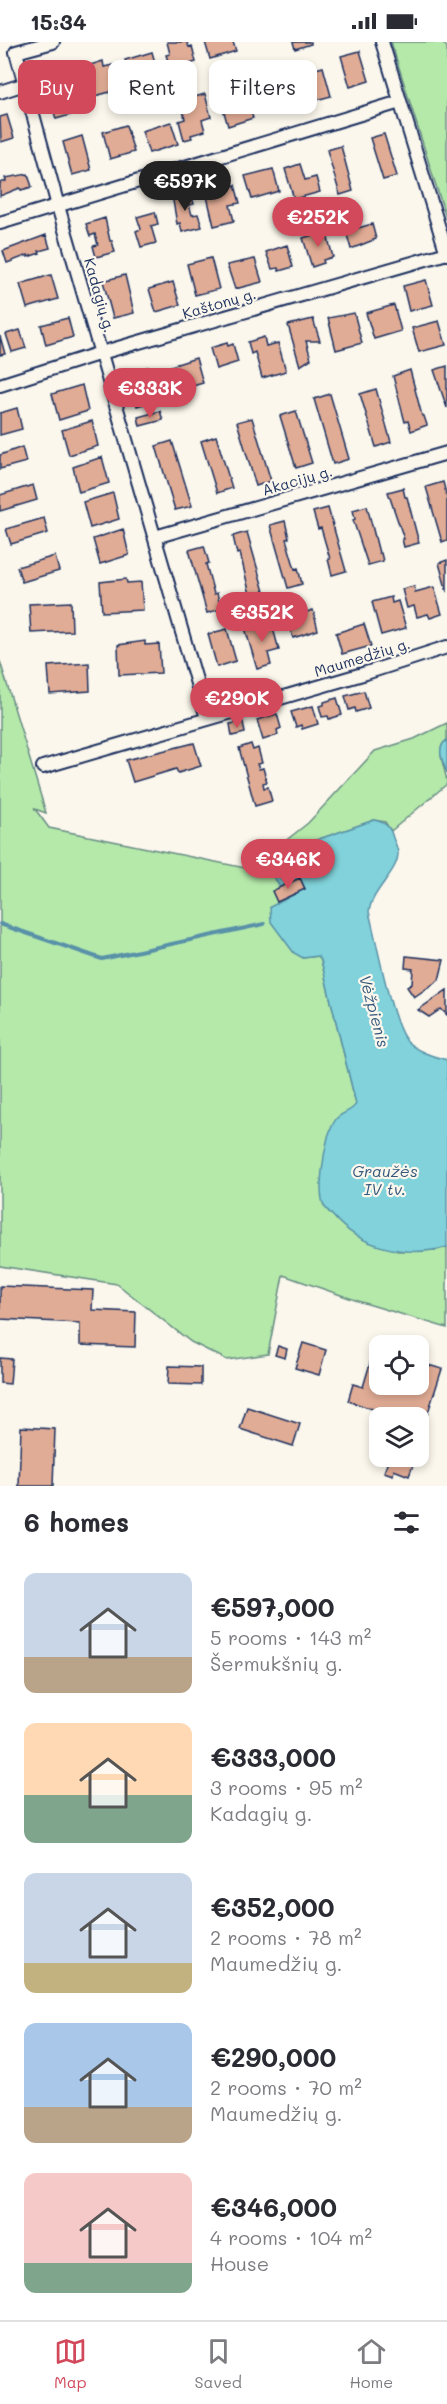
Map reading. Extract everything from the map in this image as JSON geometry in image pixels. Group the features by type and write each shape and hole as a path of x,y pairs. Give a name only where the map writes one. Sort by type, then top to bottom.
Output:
{"street":[{"name":"Kadagių g.","path":"18,60 16,52 53,42"},
{"path":"382,42 447,254"},
{"path":"0,92 18,86"},
{"path":"0,223 400,102"},
{"name":"Kadagių g.","path":"33,114 207,718"},
{"name":"Kaštonų g.","path":"0,385 101,353 447,254"},
{"name":"Akacijų g.","path":"155,537 447,453"},
{"name":"Maumedžių g.","path":"43,767 366,673 447,647"}],"green space":[{"path":"391,42 441,42 447,47 447,221"},
{"path":"0,661 46,813 35,809 49,828 250,869 308,823 375,751 414,739 447,723 447,740 443,744 441,754 447,784 391,831 385,822 374,820 299,846 300,878 305,889 277,902 303,958 319,956 321,960 356,1104 354,1108 336,1119 397,1251 437,1250 447,1247 447,1328 283,1275 268,1354 227,1360 191,1342 117,1284 0,1266"}],"water":[{"path":"447,740 447,773 442,760 441,747"},
{"name":"Graužės IV tv.","path":"374,820 384,823 389,828 398,852 394,867 375,896 369,912 395,1016 400,1030 410,1044 425,1053 447,1060 447,1247 432,1250 401,1250 371,1243 344,1227 324,1206 321,1182 328,1137 336,1119 356,1104 321,960 318,956 303,958 294,953 271,922 270,907 305,889 300,878 280,887 273,876 279,866 299,846"}],"building":[{"path":"167,42 187,42 189,47 192,46 196,60 168,60 166,55 170,54"},
{"path":"205,42 233,42 236,51 210,59"},
{"path":"293,42 311,42 311,44 295,49"},
{"path":"360,51 369,81 350,87 341,56"},
{"path":"152,52 154,60 125,60"},
{"path":"103,61 104,67 108,66 108,93 96,96 96,63"},
{"path":"323,67 331,96 317,100 317,69"},
{"path":"205,94 211,117 202,120 205,131 191,135 192,138 184,140 179,121 185,119 184,114 197,114 197,96"},
{"path":"55,114 74,114 56,119"},
{"path":"225,114 252,114 253,118 228,126"},
{"path":"7,115 14,138 1,142 0,117"},
{"path":"171,122 178,144 149,153 142,131"},
{"path":"126,125 134,152 110,159 103,132"},
{"path":"384,134 397,176 383,180 370,138"},
{"path":"82,136 91,170 72,175 63,142"},
{"path":"341,146 353,191 340,195 327,150"},
{"path":"300,164 305,180 316,177 320,192 294,199 285,169"},
{"path":"273,169 279,191 252,199 245,176"},
{"path":"28,174 32,187 21,190 20,188 0,196 0,183 6,181 5,178"},
{"path":"235,185 240,203 230,205 234,221 214,226 206,192"},
{"path":"190,190 194,204 189,205 192,215 198,214 202,227 182,232 180,223 177,224 172,195"},
{"path":"155,212 158,224 151,226 156,243 141,247 136,231 141,229 137,217"},
{"path":"355,217 358,228 372,224 376,239 351,249 343,221"},
{"path":"105,218 115,252 96,257 93,246 98,245 95,234 90,236 86,224"},
{"path":"326,231 333,257 312,267 303,238"},
{"path":"46,235 50,248 7,263 3,251"},
{"path":"287,245 293,267 279,271 278,268 272,269 266,252"},
{"path":"211,258 219,289 195,295 187,264"},
{"path":"255,259 262,282 235,289 227,265"},
{"path":"51,275 58,299 27,308 20,284"},
{"path":"125,275 134,313 113,318 103,281"},
{"path":"426,280 433,305 409,311 403,286"},
{"path":"173,282 180,305 156,312 149,289"},
{"path":"394,305 401,331 374,339 366,313"},
{"path":"354,313 362,343 336,350 328,318"},
{"path":"68,318 73,337 46,345 41,325"},
{"path":"313,319 320,341 306,341 311,359 300,366 288,325"},
{"path":"439,321 446,345 419,352 412,328"},
{"path":"20,330 26,348 12,352 6,334"},
{"path":"0,336 5,354 0,355"},
{"path":"264,337 266,346 278,343 286,371 262,378 255,352 251,354 248,342"},
{"path":"227,343 228,346 233,344 238,362 216,369 210,348"},
{"path":"196,358 203,383 186,388 183,381 176,383 171,366"},
{"path":"447,366 447,408 434,370"},
{"path":"148,367 150,376 128,382 126,373"},
{"path":"410,370 422,416 427,425 411,431 408,421 405,422 393,376"},
{"path":"82,385 88,411 59,420 52,394"},
{"path":"376,389 391,442 376,447 360,394"},
{"path":"154,391 157,400 137,406 135,396"},
{"path":"330,394 349,459 333,464 314,399"},
{"path":"17,408 22,429 0,435 0,413"},
{"path":"160,411 163,420 140,426 138,417"},
{"path":"296,411 312,463 296,468 280,416"},
{"path":"252,418 271,481 256,486 237,422"},
{"path":"92,421 98,446 69,455 62,430"},
{"path":"216,436 232,488 217,493 201,441"},
{"path":"172,441 192,506 175,510 156,446"},
{"path":"22,447 26,462 0,469 0,455"},
{"path":"102,457 109,483 79,492 73,467"},
{"path":"443,482 447,497 447,540 442,542 426,487"},
{"path":"33,485 37,500 0,511 0,495"},
{"path":"403,488 419,543 404,547 402,539 404,539 388,492"},
{"path":"113,493 119,519 90,528 83,502"},
{"path":"367,506 383,561 368,565 353,520 355,519 353,510"},
{"path":"328,508 346,571 332,575 321,528 318,529 313,512"},
{"path":"44,518 48,533 11,544 6,529"},
{"path":"285,521 289,538 286,539 302,584 288,588 270,525"},
{"path":"123,529 129,555 100,564 93,539"},
{"path":"247,532 265,595 251,599 240,553 237,554 233,536"},
{"path":"204,546 214,594 217,593 221,609 207,613 189,550"},
{"path":"55,556 59,571 22,582 17,567"},
{"path":"447,560 447,592 439,563"},
{"path":"126,579 127,583 141,582 143,610 102,612 100,582"},
{"path":"414,586 415,592 434,587 442,614 430,618 428,614 417,617 414,606 407,608 402,589"},
{"path":"391,597 392,603 398,601 406,628 381,635 372,602"},
{"path":"71,602 72,631 31,633 29,604"},
{"path":"313,610 318,630 293,638 287,618"},
{"path":"271,621 279,650 268,653 271,665 257,669 245,628"},
{"path":"364,624 371,646 342,654 336,633"},
{"path":"227,629 236,661 217,667 208,634"},
{"path":"145,641 145,645 159,644 161,673 119,675 118,645"},
{"path":"89,663 90,691 50,694 48,666"},
{"path":"364,691 369,708 356,712 355,708 349,710 345,696"},
{"path":"337,698 342,715 329,719 328,716 322,717 319,706"},
{"path":"313,706 318,724 302,729 301,725 296,727 291,712"},
{"path":"277,714 281,728 277,730 278,735 263,740 257,720"},
{"path":"243,722 245,733 232,736 230,724"},
{"path":"194,743 201,766 178,773 176,769 133,782 126,760"},
{"path":"251,744 253,750 258,748 262,763 257,764 259,769 263,768 267,782 263,783 264,788 268,787 272,801 255,806 239,748"},
{"path":"300,878 305,889 277,902 272,891"},
{"path":"406,956 444,960 439,980 414,997 407,987 412,984 413,969 405,968"},
{"path":"447,990 447,1015 441,1009 429,1017 418,1010"},
{"path":"0,1286 93,1290 92,1310 136,1312 135,1347 80,1345 80,1323 0,1319"},
{"path":"303,1343 326,1350 319,1375 295,1368"},
{"path":"278,1346 287,1349 285,1358 275,1355"},
{"path":"0,1358 12,1359 10,1384 0,1383"},
{"path":"429,1365 442,1369 429,1409 429,1407 369,1408 348,1401 353,1384 363,1387 369,1367 369,1395 429,1395"},
{"path":"169,1366 201,1367 201,1385 168,1384"},
{"path":"247,1407 300,1424 293,1446 240,1429"},
{"path":"21,1427 55,1429 53,1486 19,1486"},
{"path":"386,1467 412,1467 409,1476 394,1470 393,1475 384,1472"}],"waterway":[{"name":"Vėžpienis","path":"0,924 102,959 264,924"}]}
